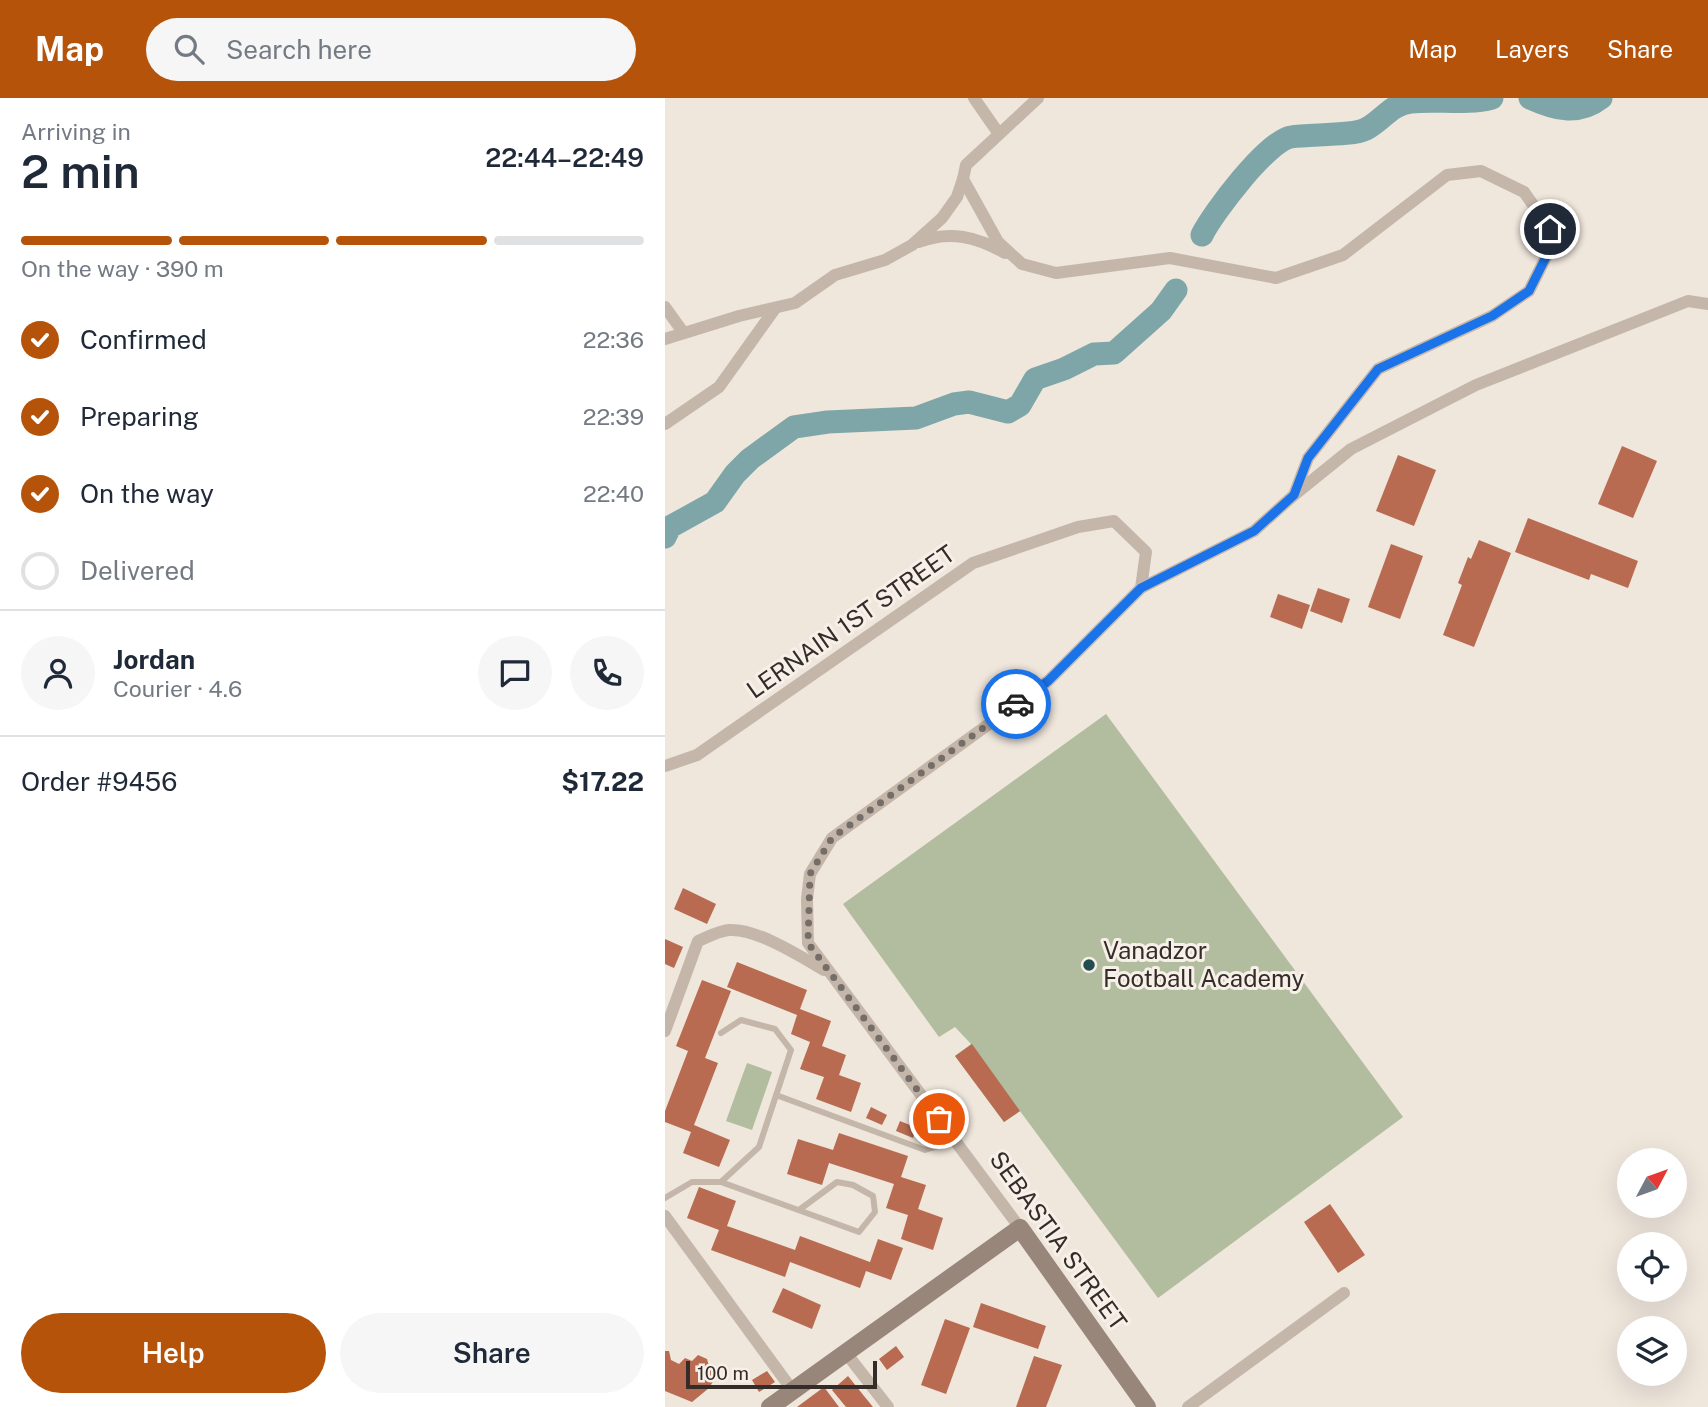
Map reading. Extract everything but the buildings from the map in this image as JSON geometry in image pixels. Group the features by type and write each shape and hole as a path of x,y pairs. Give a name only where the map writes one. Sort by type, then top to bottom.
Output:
{"street":[{"path":"974,98 999,134"},
{"path":"912,245 942,218 957,197 966,165 1038,98"},
{"path":"665,339 739,316 775,310 795,303 835,275 885,260 933,237 955,235 985,243 1021,264 1056,272 1170,258 1276,278 1343,255 1447,175 1481,171 1524,192 1550,229 1549,251 1529,291 1492,316 1378,369 1308,458 1294,495"},
{"path":"963,179 998,242 1021,264"},
{"name":"SEBASTIA STREET","path":"1147,1407 1020,1228 808,943 807,899 810,874 832,838 1048,681 1141,588 1254,531 1351,449 1476,385 1688,301 1708,304"},
{"path":"665,307 683,332"},
{"path":"665,424 719,387 775,310"},
{"name":"LERNAIN 1ST STREET","path":"665,766 697,755 973,563 1078,527 1114,521 1146,552 1141,588"},
{"path":"665,1031 698,942 714,934 728,930 741,931 793,952 828,972"},
{"path":"665,1216 793,1391"},
{"path":"770,1407 1020,1228"},
{"path":"1188,1407 1344,1293"},
{"path":"846,1353 888,1407"}],"lane":[{"path":"721,1033 741,1020 775,1029 791,1050 759,1147 722,1182"},
{"path":"776,1095 925,1150 955,1140"},
{"path":"665,1198 692,1182 722,1182 859,1232 875,1212 873,1196 853,1185 838,1182 799,1210"}],"green space":[{"name":"Vanadzor Football Academy","path":"1106,714 1403,1117 1158,1298 1020,1111 1004,1122 955,1056 971,1044 955,1027 939,1037 843,904"},
{"path":"747,1063 772,1072 752,1130 726,1121"}],"waterway":[{"path":"1202,235 1242,179 1281,141 1291,137 1360,131 1404,103 1492,98"},
{"path":"1530,98 1566,109 1584,107 1601,98"},
{"path":"665,537 670,527 715,502 735,474 750,459 794,427 828,422 916,418 954,404 969,402 1008,412 1020,405 1035,379 1064,369 1094,354 1114,353 1161,311 1176,290"}],"way so far":[{"path":"939,1119 808,943 807,899 810,874 832,838 1016,704"}],"place":[{"name":"Vanadzor Football Academy","path":"1089,965"}],"route":[{"path":"1016,704 1048,681 1141,588 1254,531 1294,495 1308,458 1378,369 1492,316 1529,291 1549,251 1550,229"}]}
